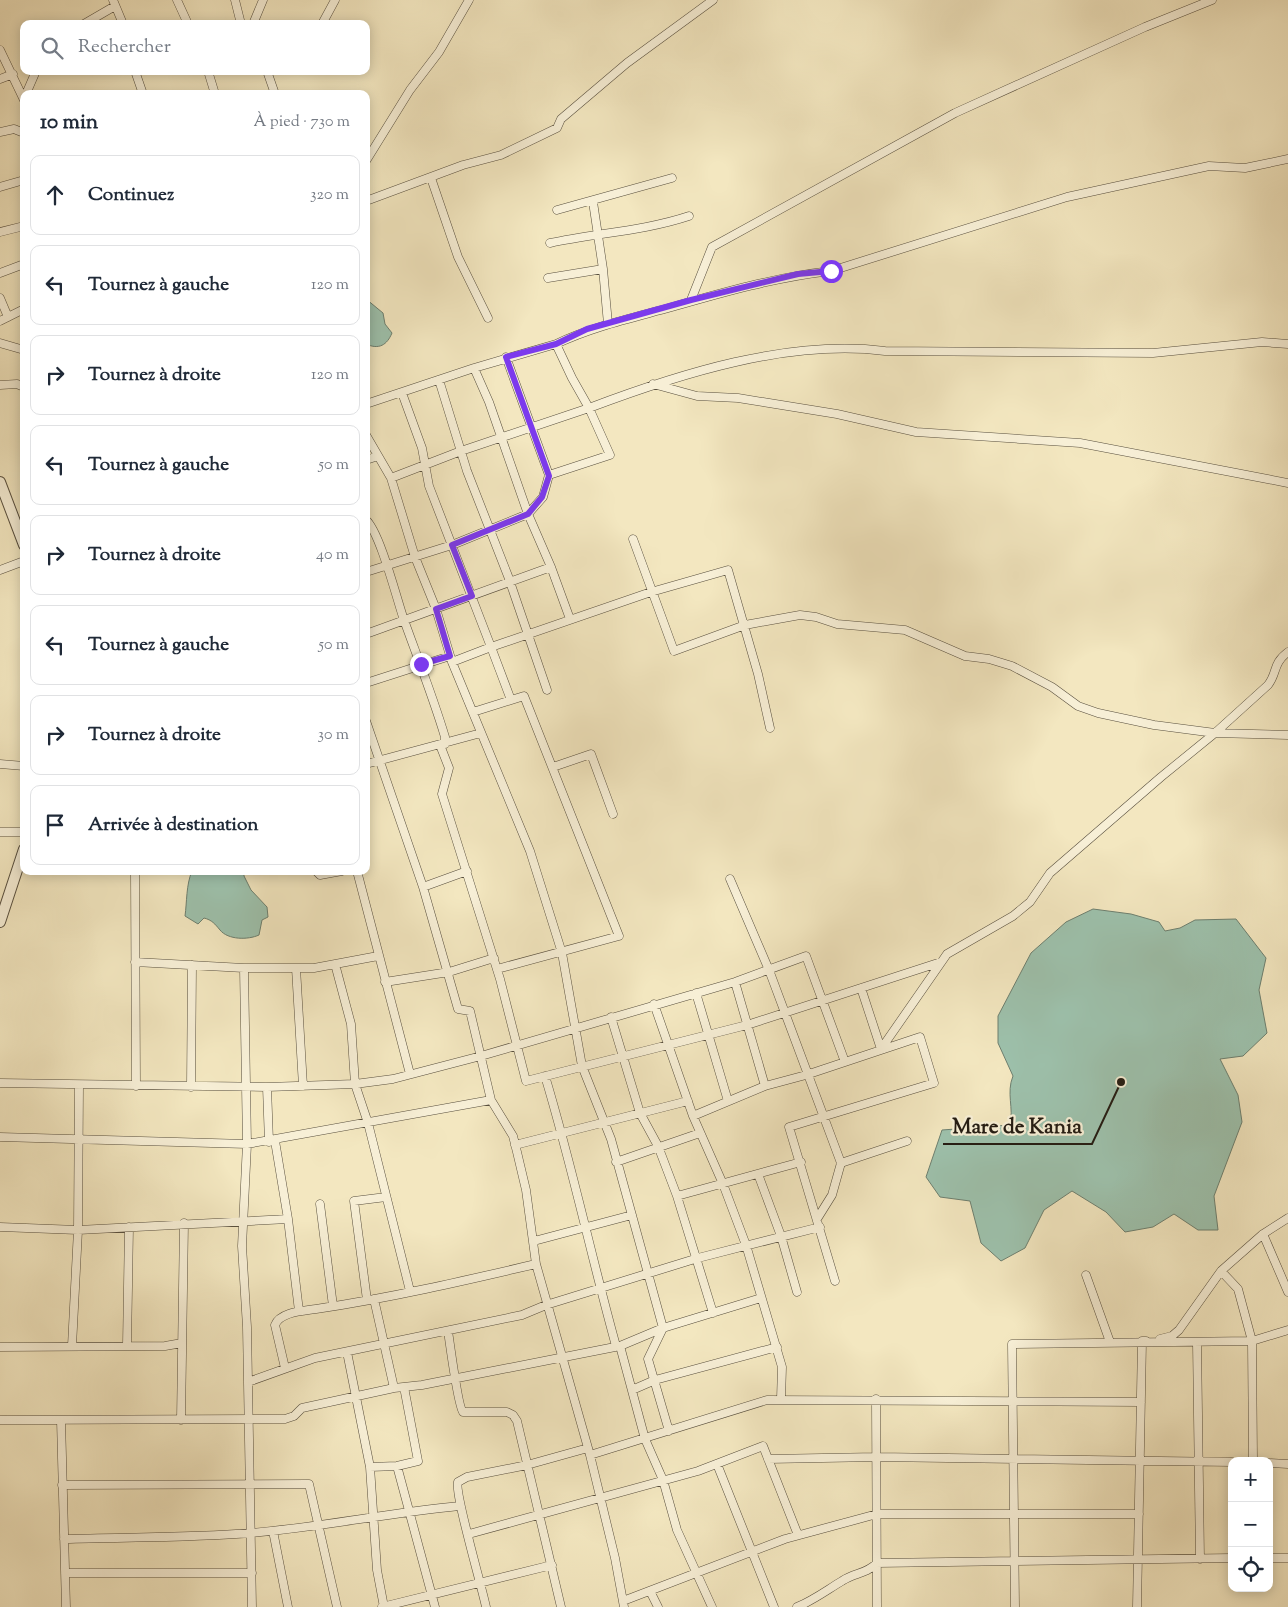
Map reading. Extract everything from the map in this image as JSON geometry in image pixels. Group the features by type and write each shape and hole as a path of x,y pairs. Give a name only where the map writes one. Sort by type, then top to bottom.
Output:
{"street":[{"path":"177,0 186,20"},
{"path":"235,0 241,20"},
{"path":"254,20 263,0"},
{"path":"323,20 328,0"},
{"path":"326,13 335,0"},
{"path":"370,151 410,90 439,52 469,0"},
{"path":"370,201 463,165 501,155 557,128 561,119 627,63 713,0"},
{"path":"691,300 712,246 955,113 1145,27 1212,0"},
{"path":"90,20 114,3 121,20"},
{"path":"0,50 20,91"},
{"path":"0,79 13,74"},
{"path":"28,90 34,75"},
{"path":"136,75 142,90"},
{"path":"209,75 214,90"},
{"path":"268,75 273,90"},
{"path":"0,132 14,128 20,131"},
{"path":"370,403 506,357 556,344 587,329 691,300 798,274 831,271 1067,197 1208,166 1245,168 1288,159"},
{"path":"431,178 458,257 488,318"},
{"path":"557,210 593,202 672,178"},
{"path":"0,187 20,181"},
{"path":"593,202 603,269 608,324"},
{"path":"550,243 598,233 661,225 689,216"},
{"path":"0,232 20,227"},
{"path":"0,273 20,266"},
{"path":"548,278 603,269"},
{"path":"0,298 8,317"},
{"path":"0,321 20,311"},
{"path":"391,478 461,451 533,428 653,384 754,358 852,347 885,351 1153,353 1262,342 1288,344"},
{"path":"0,343 20,349"},
{"path":"549,476 610,455 590,408 572,378 556,344"},
{"path":"370,571 452,545 528,514 542,497 549,476 506,357"},
{"path":"474,368 502,437 528,514 551,567 570,619"},
{"path":"439,380 461,451 491,529 547,690"},
{"path":"653,384 698,396 738,398 837,414 916,432 1080,443 1288,483"},
{"path":"0,385 20,385"},
{"path":"402,393 426,465 429,486 511,700"},
{"path":"370,442 391,478 415,557 436,609 451,659 530,851 562,953 582,1066 610,1139 650,1273 663,1328 648,1359 669,1431"},
{"path":"370,459 378,456"},
{"path":"0,482 4,506 20,536"},
{"path":"370,528 388,565 445,737 442,744 449,768 442,794 494,958 526,1081 622,1055 747,1025 941,962"},
{"path":"633,539 650,592 674,651 745,625 800,614 837,624 905,630 965,656 989,659 1012,666 1052,686 1078,706 1085,708 1154,725 1215,733 1288,735"},
{"path":"0,570 20,562"},
{"path":"370,633 551,567"},
{"path":"370,682 421,664 451,659 491,647 650,592 728,570 745,625 770,728"},
{"path":"881,1049 947,954 1014,916 1024,907 1050,874 1161,777 1215,733 1268,685 1272,679 1277,661 1288,652"},
{"path":"473,712 524,696 619,936 562,953 496,969"},
{"path":"370,731 381,759 449,972 458,1009 470,1011 491,1100 513,1136 526,1190 536,1264 546,1305 589,1452 624,1604 650,1591 798,1535 877,1514 1139,1514"},
{"path":"370,763 482,733"},
{"path":"553,767 591,754 613,814"},
{"path":"0,764 20,766"},
{"path":"0,832 20,832"},
{"path":"0,922 4,900 20,859"},
{"path":"422,887 467,871"},
{"path":"135,875 136,1086"},
{"path":"358,875 410,1074"},
{"path":"248,1382 315,1358 522,1315 546,1305 600,1288 698,1258 780,1236 818,1223 832,1196 841,1163 806,1075 768,970 730,879"},
{"path":"135,962 244,968 296,968 336,964 378,956"},
{"path":"0,1083 190,1087 356,1084 410,1074 481,1056 654,1004 735,982 806,956 845,1062"},
{"path":"385,982 449,972 494,958"},
{"path":"336,964 351,1024 356,1084 368,1123 410,1291"},
{"path":"190,1087 192,965"},
{"path":"244,968 247,1144 245,1222 242,1246 248,1382 252,1607"},
{"path":"296,968 303,1086"},
{"path":"735,982 765,1086"},
{"path":"861,988 881,1049"},
{"path":"696,993 728,1101"},
{"path":"654,1004 692,1116 746,1245 782,1367 781,1399"},
{"path":"611,1017 640,1113 658,1146 677,1196 698,1258 713,1313"},
{"path":"692,1116 765,1086 806,1075 920,1036 934,1083 822,1115 789,1127 834,1281"},
{"path":"545,1076 562,1132 600,1288 632,1390 645,1439 663,1480 677,1530 712,1607"},
{"path":"72,1346 78,1230 79,1085"},
{"path":"267,1087 272,1141 288,1219 299,1311"},
{"path":"0,1137 247,1144 491,1100"},
{"path":"515,1145 688,1101"},
{"path":"616,1162 700,1133"},
{"path":"841,1163 907,1141"},
{"path":"677,1196 800,1162"},
{"path":"758,1174 797,1292"},
{"path":"386,1197 354,1201 371,1300 394,1388"},
{"path":"320,1204 333,1306"},
{"path":"534,1242 632,1215"},
{"path":"1142,1341 1162,1339 1175,1333 1221,1271 1263,1234 1288,1218"},
{"path":"0,1227 78,1230 288,1219"},
{"path":"181,1420 184,1223"},
{"path":"127,1346 129,1227"},
{"path":"1263,1234 1288,1292"},
{"path":"285,1368 275,1325 280,1318 299,1311 371,1300 536,1264"},
{"path":"1221,1271 1238,1289 1252,1341 1253,1457"},
{"path":"1086,1275 1110,1342"},
{"path":"0,1420 285,1419 294,1416 302,1408 394,1388 618,1346 663,1328 761,1298"},
{"path":"1015,1607 1012,1344 1252,1341 1288,1330"},
{"path":"448,1331 459,1408 463,1412 506,1412 513,1415 562,1607"},
{"path":"1137,1607 1142,1341"},
{"path":"1197,1342 1200,1559"},
{"path":"0,1347 127,1346 182,1343"},
{"path":"632,1390 655,1380 776,1347"},
{"path":"347,1352 370,1467 376,1570 383,1607 552,1565"},
{"path":"370,1467 397,1466 418,1462 404,1387"},
{"path":"486,1607 469,1534 459,1506 456,1486 460,1480 645,1439 767,1400 876,1399 1140,1402"},
{"path":"876,1399 877,1607"},
{"path":"60,1420 66,1607"},
{"path":"469,1534 601,1499 717,1464 763,1446 798,1535"},
{"path":"768,1459 877,1456 1140,1462 1228,1462"},
{"path":"1273,1463 1288,1464"},
{"path":"717,1464 774,1607"},
{"path":"397,1466 435,1607"},
{"path":"62,1486 309,1484 337,1607"},
{"path":"64,1539 250,1533 374,1518 408,1511 459,1506"},
{"path":"273,1531 288,1607"},
{"path":"797,1607 822,1595 844,1579 869,1571 877,1563 1228,1558"},
{"path":"1273,1558 1288,1558"},
{"path":"65,1573 252,1573"},
{"path":"650,1591 658,1607"}],"shaded area":[{"path":"370,302 383,313 385,324 392,333 388,341 382,345 371,346"},
{"path":"244,875 251,890 267,907 268,917 262,920 259,935 249,938 228,936 209,920 204,918 198,924 185,916 190,876"},
{"path":"1093,909 1131,914 1159,922 1165,931 1180,928 1195,920 1236,919 1266,958 1259,990 1267,1033 1243,1056 1220,1059 1238,1095 1242,1122 1214,1196 1218,1230 1198,1230 1174,1214 1153,1227 1125,1232 1106,1212 1072,1191 1044,1210 1025,1248 1001,1261 981,1243 970,1201 940,1197 926,1177 942,1130 1010,1125 1010,1088 1013,1076 998,1043 998,1016 1031,953 1066,922"}],"place":[{"name":"Mare de Kania","path":"1121,1082"}],"route":[{"path":"421,664 450,656 436,609 472,596 452,545 528,514 542,497 549,476 506,357 556,344 587,329 691,300 798,274 831,271"}]}
